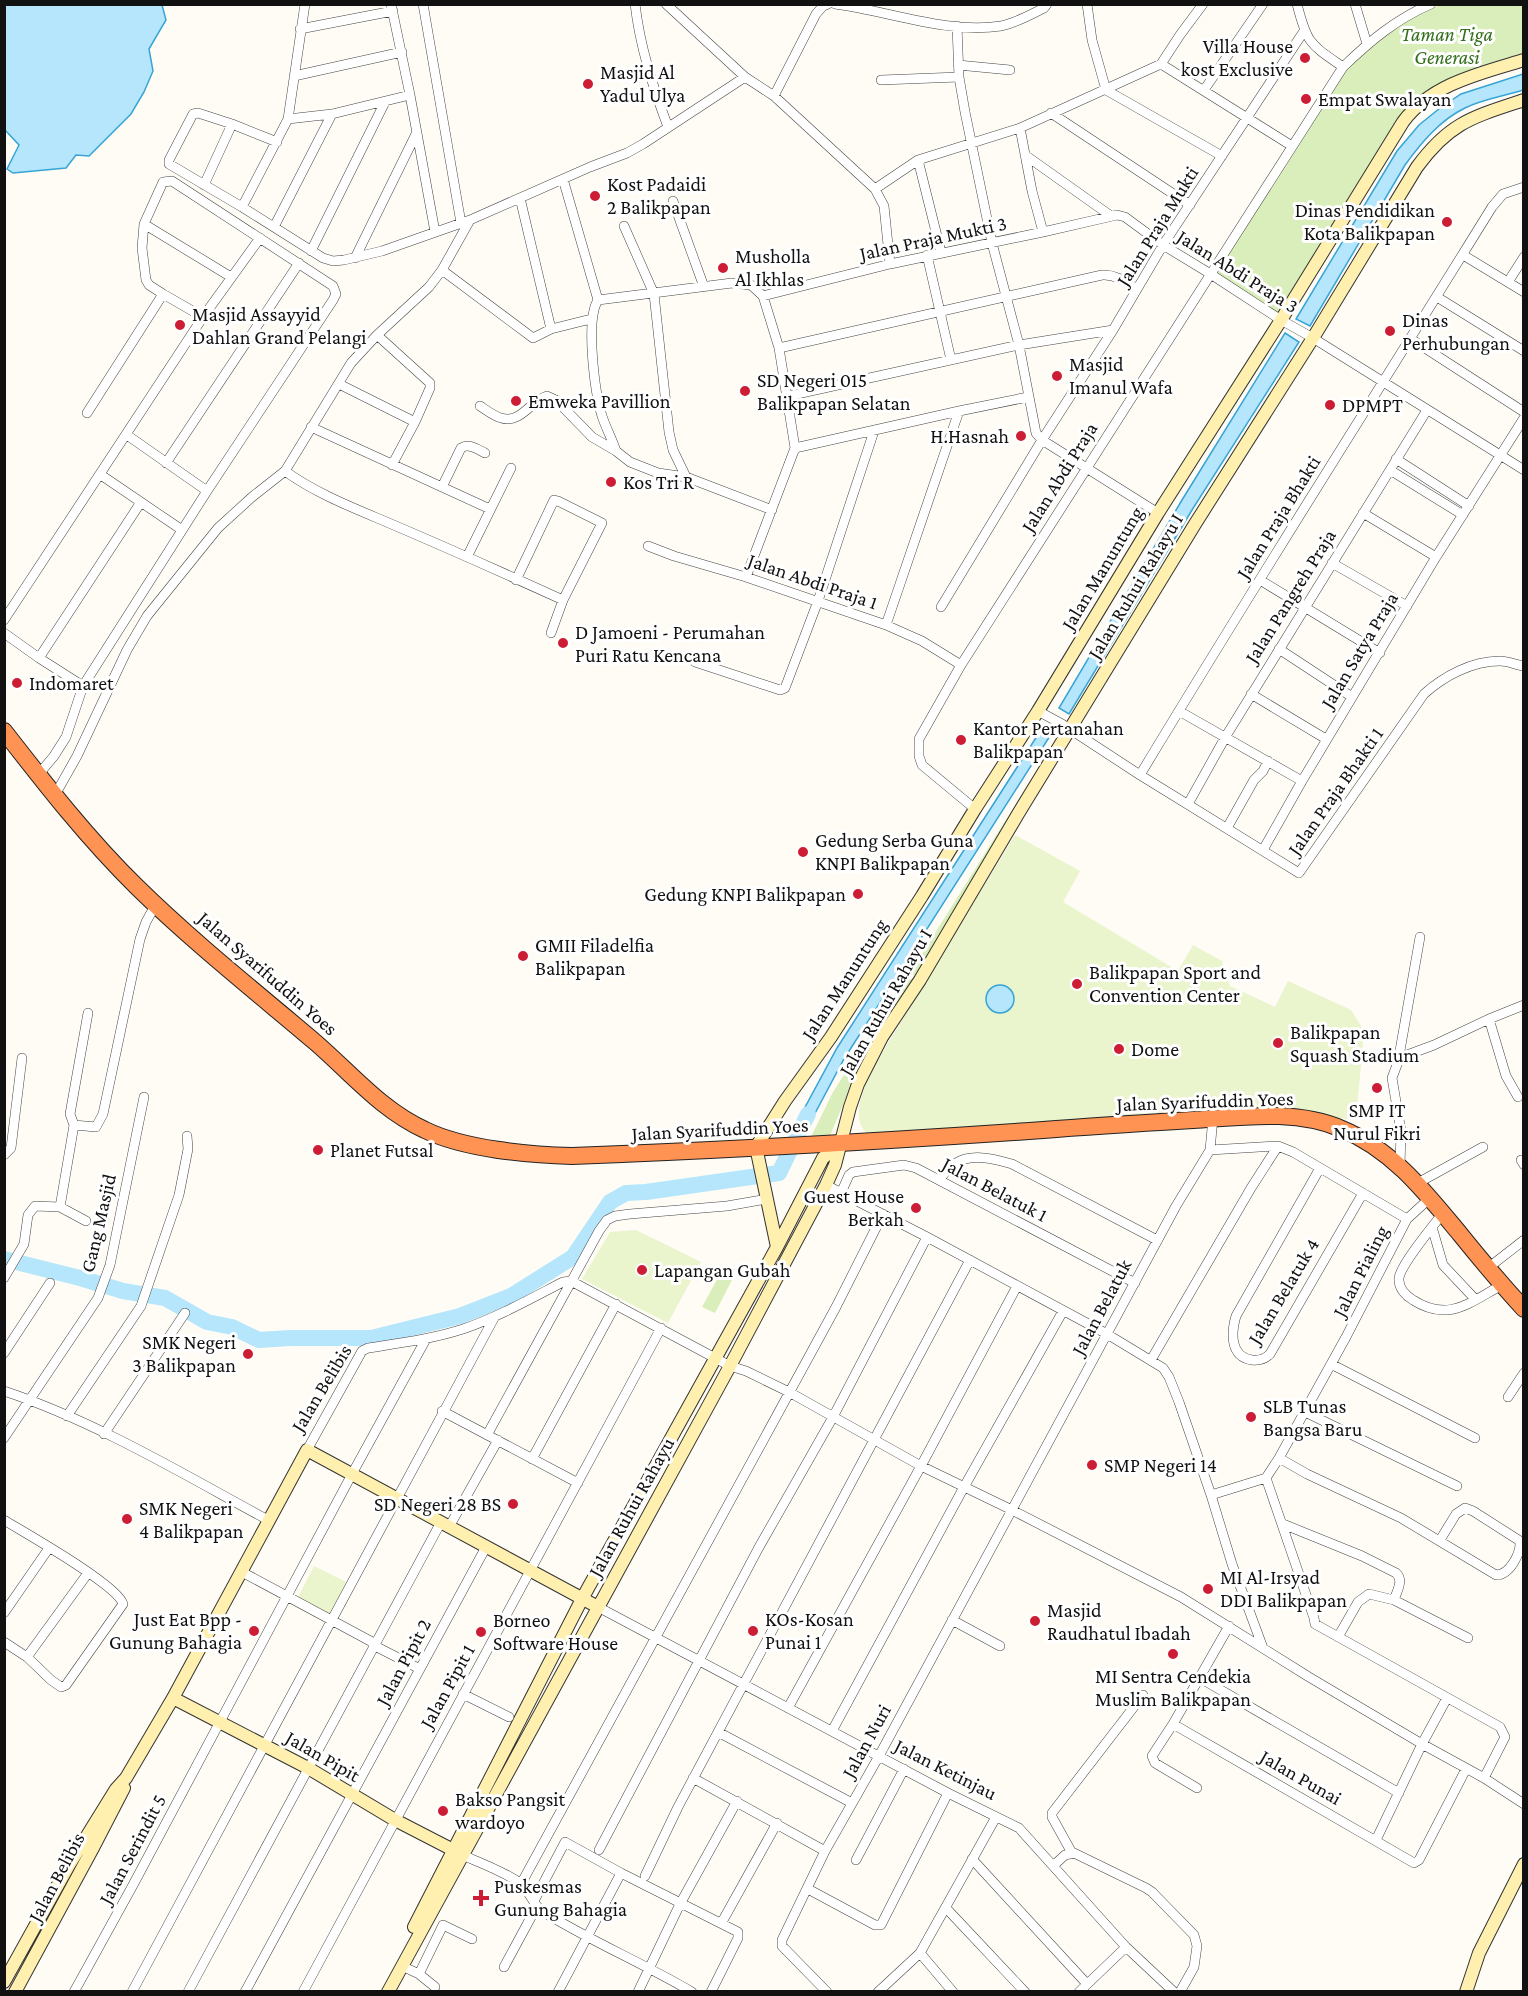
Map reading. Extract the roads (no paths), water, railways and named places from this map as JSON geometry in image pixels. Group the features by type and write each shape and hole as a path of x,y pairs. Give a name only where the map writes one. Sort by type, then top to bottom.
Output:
{"highway":[{"name":"Jalan Syarifuddin Yoes","path":"4,731 108,857 156,904 320,1046 381,1104 426,1131 452,1140 544,1156 757,1154 778,1147 1213,1118 1273,1116 1330,1124 1372,1144 1400,1166 1524,1309"}],"street":[{"path":"242,207 288,119 305,4"},
{"path":"55,795 77,756 127,650 147,616 219,528 252,497 285,471 355,357 417,300 442,270 466,221 423,4"},
{"path":"635,4 654,90 668,127"},
{"path":"666,4 745,77 774,96 875,189 884,206 890,264"},
{"path":"774,96 816,14 828,4"},
{"path":"835,4 957,26 975,27 1011,23 1044,8 1047,4"},
{"path":"1087,4 1092,40 1106,90 1222,156"},
{"path":"875,189 918,160 1020,128 1161,64 1203,4"},
{"path":"1204,90 1263,4"},
{"path":"1297,4 1304,31 1312,45 1343,67"},
{"path":"1355,4 1367,44"},
{"name":"Jalan Abdi Praja","path":"975,809 922,765 919,756 919,739 961,665 1209,273 1257,204 1343,67 1386,28 1431,4"},
{"path":"300,29 392,8 435,232"},
{"path":"957,26 959,77 972,144 992,243 1019,345 1036,433 1042,440 1086,469 1158,513"},
{"name":"Jalan Praja Mukti","path":"941,607 1042,440 1113,330 1163,245 1304,31"},
{"path":"294,75 402,52"},
{"name":"Jalan Manuntung","path":"757,1154 785,1101 860,993 975,809 1043,713 1158,513 1285,323 1399,128 1422,102 1449,86 1477,74 1524,60"},
{"path":"1161,64 1292,146"},
{"path":"958,65 1010,70"},
{"path":"277,142 232,124 198,113 193,114 169,164 312,251 333,261 355,258 382,251 466,221 627,153 745,77"},
{"path":"881,80 959,77"},
{"path":"288,119 332,114 410,95"},
{"name":"Jalan Ruhui Rahayu I","path":"840,1144 858,1084 876,1048 920,980 1066,726 1120,649 1310,337 1411,178 1437,143 1460,124 1476,116 1524,100"},
{"path":"312,251 385,102"},
{"path":"1051,113 1190,205"},
{"path":"274,227 332,114"},
{"path":"204,185 232,124"},
{"path":"1020,128 1043,232"},
{"path":"355,258 416,134"},
{"name":"Jalan Abdi Praja 3","path":"1025,155 1111,216 1125,217 1163,245 1285,323 1524,470"},
{"path":"918,160 941,252"},
{"path":"563,179 598,300 591,319 597,389 602,414 616,451"},
{"path":"38,775 54,756 66,736 83,686 336,294 333,286 299,263 172,181 163,182 144,224 142,248 146,280 149,285 203,317"},
{"name":"Jalan Praja Bhakti","path":"1140,775 1492,207 1503,194 1524,187"},
{"path":"520,198 551,329"},
{"path":"673,201 704,287"},
{"name":"Jalan Praja Mukti 3","path":"763,296 927,255 1111,216"},
{"path":"144,224 231,277"},
{"path":"624,226 654,294 669,432 673,450 686,477"},
{"path":"4,620 203,317 260,238"},
{"path":"927,255 951,360"},
{"path":"1463,255 1524,292"},
{"path":"1508,282 1524,257"},
{"path":"166,463 299,263"},
{"path":"442,270 533,338 551,329 591,319"},
{"path":"779,348 1005,296 1109,275 1124,280 1137,289"},
{"path":"598,300 732,283 751,285 763,296 779,348 795,448 746,577"},
{"path":"87,413 163,294"},
{"path":"1437,297 1524,351"},
{"path":"788,396 1019,345 1113,330"},
{"path":"377,335 430,382 430,388 415,422 392,465"},
{"path":"1411,339 1524,412"},
{"path":"339,384 415,422"},
{"path":"480,406 500,418 511,419 521,415 539,398 547,396 556,400 592,437 630,462 658,473 686,477 772,510"},
{"path":"795,448 1028,397"},
{"name":"Jalan Pangreh Praja","path":"1188,804 1251,694 1427,410"},
{"path":"886,625 959,411"},
{"name":"Jalan Satya Praja","path":"1263,850 1326,739 1436,557 1524,418"},
{"path":"311,427 490,509"},
{"path":"695,662 780,690 785,688 818,601 874,431"},
{"path":"127,435 207,491"},
{"path":"442,487 461,448 465,445 470,446 485,453"},
{"path":"1396,459 1468,506"},
{"path":"467,557 511,468"},
{"path":"1390,470 1463,514"},
{"path":"285,471 301,483 563,600"},
{"path":"101,475 183,530"},
{"path":"516,580 554,500 602,523 563,600 551,633"},
{"path":"39,658 141,502"},
{"path":"1363,513 1436,557"},
{"name":"Jalan Abdi Praja 1","path":"648,546 886,625 922,641 961,665"},
{"path":"1332,563 1407,606"},
{"path":"1260,580 1380,653"},
{"path":"4,633 83,686"},
{"path":"1279,649 1352,697"},
{"name":"Jalan Praja Bhakti 1","path":"1140,775 1299,873 1424,694 1439,681 1477,665 1501,661 1524,666"},
{"path":"1251,694 1326,739"},
{"path":"1179,711 1302,781"},
{"path":"1043,713 1140,775"},
{"path":"1227,828 1254,780 1263,771 1268,761"},
{"path":"74,1125 96,1127 103,1114 140,939 156,904"},
{"path":"1400,1166 1401,1131 1392,1078 1398,1062 1420,937"},
{"path":"1398,1062 1407,1055 1524,1005"},
{"path":"60,1207 74,1125 70,1114 88,1013"},
{"path":"1489,1019 1506,1076 1518,1097"},
{"path":"4,1155 11,1148 9,1121 22,1058"},
{"name":"Gang Masjid","path":"4,1438 98,1298 110,1265 144,1097"},
{"name":"Jalan Belatuk","path":"1012,1510 1157,1240 1210,1150 1213,1118"},
{"path":"67,1416 141,1306 179,1195 188,1149 187,1136"},
{"name":"Jalan Ruhui Rahayu","path":"381,1992 457,1852 598,1607 730,1366 835,1165 840,1144"},
{"name":"Jalan Ruhui Rahayu","path":"388,1992 582,1599 777,1247 823,1158 840,1144"},
{"path":"1151,1360 1278,1146"},
{"name":"Jalan Pialing","path":"1210,1150 1278,1146 1293,1152 1407,1219 1305,1412 1266,1478"},
{"path":"1416,1184 1483,1147"},
{"path":"757,1154 777,1247"},
{"path":"939,1180 958,1161 997,1159 1012,1164 1157,1240"},
{"name":"Jalan Belatuk 1","path":"841,1193 849,1175 853,1172 904,1165 916,1168 1135,1283"},
{"name":"Jalan Belatuk 4","path":"1320,1168 1236,1316 1232,1328 1237,1353 1257,1361 1265,1359 1270,1354 1363,1193"},
{"path":"825,1185 970,1260 1163,1368 1169,1377 1263,1648"},
{"path":"488,1435 571,1281 607,1220 615,1216 727,1206 766,1193"},
{"path":"1407,1219 1430,1198"},
{"path":"7,1274 24,1244 28,1215 35,1206 60,1207 87,1221"},
{"path":"1443,1213 1404,1266 1399,1279 1402,1290 1424,1307 1456,1310 1502,1285"},
{"path":"521,1884 836,1307 883,1214"},
{"path":"1432,1227 1443,1265 1475,1299"},
{"path":"599,1850 701,1662 758,1549 833,1417 927,1237"},
{"path":"1488,1268 1524,1240"},
{"path":"645,1876 693,1778 970,1260"},
{"path":"571,1281 730,1366 746,1371 789,1392 921,1466 1181,1597 1309,1677 1422,1744 1485,1778 1524,1804"},
{"name":"Jalan Belibis","path":"4,1982 69,1864 116,1789 126,1778 173,1698 362,1351 461,1330 494,1318 563,1282 571,1281"},
{"path":"4,1353 50,1283"},
{"path":"788,1708 1017,1286"},
{"path":"532,1459 616,1304"},
{"path":"832,1731 964,1487 1063,1311"},
{"path":"104,1434 184,1313"},
{"path":"132,1992 442,1411 494,1318"},
{"name":"Jalan Pipit 1","path":"303,1992 662,1328"},
{"name":"Jalan Serindit 5","path":"74,1992 134,1885 426,1339"},
{"path":"1331,1364 1474,1438"},
{"path":"1508,1397 1524,1374"},
{"path":"4,1391 67,1416 143,1453 268,1520"},
{"path":"442,1411 578,1483"},
{"path":"1305,1412 1457,1486"},
{"path":"188,1992 374,1644 498,1440"},
{"name":"Jalan Ketinjau","path":"307,1450 582,1599 1023,1832 1126,1947 1174,1992"},
{"path":"1279,1458 1307,1474 1401,1518 1496,1575 1503,1575 1507,1572 1520,1550 1520,1541 1465,1508 1456,1514 1440,1540"},
{"path":"1211,1496 1266,1478 1315,1624 1500,1727 1504,1737 1485,1778"},
{"name":"Jalan Nuri","path":"827,1992 781,1943 825,1851 1012,1510"},
{"path":"4,1642 27,1657 61,1687 66,1685 123,1604 120,1597 88,1573 5,1521"},
{"path":"1283,1524 1362,1556 1396,1573 1400,1580 1394,1600"},
{"name":"Jalan Pipit 2","path":"245,1992 486,1547"},
{"path":"4,1613 49,1548"},
{"path":"242,1572 420,1669"},
{"path":"27,1657 88,1573"},
{"path":"1338,1637 1364,1597 1369,1594 1394,1600 1468,1638"},
{"path":"952,1620 1000,1646"},
{"path":"1197,1788 1155,1763 1152,1756 1229,1626"},
{"path":"1200,1678 1399,1793"},
{"path":"463,1694 508,1717"},
{"path":"1143,1695 1052,1813 1052,1817 1072,1852 1146,1887 1194,1935 1197,1946 1194,1967 1180,1992"},
{"name":"Jalan Pipit","path":"173,1698 308,1768 395,1820 457,1852"},
{"path":"1376,1840 1422,1744 1448,1698"},
{"name":"Jalan Punai","path":"1173,1724 1416,1863 1467,1768"},
{"path":"718,1732 852,1803"},
{"path":"856,1860 904,1769"},
{"name":"Jalan Belibis","path":"15,1992 123,1792 126,1778"},
{"path":"693,1778 825,1851"},
{"path":"808,1889 875,1925 881,1925 948,1793"},
{"path":"638,1992 680,1904 737,1801"},
{"path":"880,1991 920,1953 996,1817"},
{"path":"722,1922 777,1823"},
{"path":"504,1967 565,1842 680,1904 722,1922 738,1932 738,1938 711,1992"},
{"path":"457,1852 521,1884 539,1909 692,1992"},
{"path":"1054,1865 1072,1852"},
{"path":"972,1858 1087,1984"},
{"path":"1466,1992 1479,1953 1524,1864"},
{"path":"558,1992 621,1873"},
{"path":"946,1908 1025,1992"},
{"path":"419,1974 443,1925 472,1939"},
{"path":"1079,1992 1126,1947"},
{"path":"920,1953 953,1992"},
{"path":"402,1966 419,1974 435,1987"}],"water":[{"path":"4,5 162,5 166,20 149,49 153,71 144,92 131,114 89,156 76,155 66,168 13,173 7,169 19,145 5,130"},
{"path":"1523,74 1523,90 1465,108 1447,119 1424,140 1405,165 1310,326 1296,319 1397,151 1419,125 1461,94"},
{"path":"1285,333 1299,342 1192,510 1069,714 1059,708 1182,500"},
{"path":"1044,732 1050,736 844,1059 813,1117 803,1111 837,1048 1039,733"},
{"path":"1000,985 1010,989 1014,999 1010,1009 1000,1013 990,1009 986,999 990,989"}],"waterway":[{"path":"4,1259 123,1291 165,1298 207,1322 232,1327 259,1340 371,1338 460,1316 511,1296 573,1257 610,1202 626,1193 779,1173 808,1114"}],"place":[{"name":"Villa House kost Exclusive","path":"1305,58"},
{"name":"Masjid Al Yadul Ulya","path":"588,84"},
{"name":"Empat Swalayan","path":"1306,99"},
{"name":"Kost Padaidi 2 Balikpapan","path":"595,196"},
{"name":"Dinas Pendidikan Kota Balikpapan","path":"1447,222"},
{"name":"Musholla Al Ikhlas","path":"723,268"},
{"name":"Masjid Assayyid Dahlan Grand Pelangi","path":"180,325"},
{"name":"Dinas Perhubungan","path":"1390,331"},
{"name":"Masjid Imanul Wafa","path":"1057,376"},
{"name":"SD Negeri 015 Balikpapan Selatan","path":"745,391"},
{"name":"Emweka Pavillion","path":"516,401"},
{"name":"DPMPT","path":"1330,405"},
{"name":"H.Hasnah","path":"1021,436"},
{"name":"Kos Tri R","path":"611,482"},
{"name":"D Jamoeni - Perumahan Puri Ratu Kencana","path":"563,643"},
{"name":"Indomaret","path":"17,683"},
{"name":"Kantor Pertanahan Balikpapan","path":"961,740"},
{"name":"Gedung Serba Guna KNPI Balikpapan","path":"803,852"},
{"name":"Gedung KNPI Balikpapan","path":"858,894"},
{"name":"GMII Filadelfia Balikpapan","path":"523,956"},
{"name":"Balikpapan Sport and Convention Center","path":"1077,984"},
{"name":"Balikpapan Squash Stadium","path":"1278,1043"},
{"name":"Dome","path":"1119,1049"},
{"name":"SMP IT Nurul Fikri","path":"1377,1088"},
{"name":"Planet Futsal","path":"318,1150"},
{"name":"Guest House Berkah","path":"916,1208"},
{"name":"Lapangan Gubah","path":"642,1270"},
{"name":"SMK Negeri 3 Balikpapan","path":"248,1354"},
{"name":"SLB Tunas Bangsa Baru","path":"1251,1417"},
{"name":"SMP Negeri 14","path":"1092,1465"},
{"name":"SD Negeri 28 BS","path":"513,1504"},
{"name":"SMK Negeri 4 Balikpapan","path":"127,1519"},
{"name":"MI Al-Irsyad DDI Balikpapan","path":"1208,1589"},
{"name":"Masjid Raudhatul Ibadah","path":"1035,1621"},
{"name":"Just Eat Bpp - Gunung Bahagia","path":"254,1631"},
{"name":"KOs-Kosan Punai 1","path":"753,1631"},
{"name":"Borneo Software House","path":"481,1632"},
{"name":"MI Sentra Cendekia Muslim Balikpapan","path":"1173,1654"},
{"name":"Bakso Pangsit wardoyo","path":"443,1811"},
{"name":"Puskesmas Gunung Bahagia","path":"481,1898"}],"park label":[{"name":"Taman Tiga Generasi","path":"1447,46"}]}
